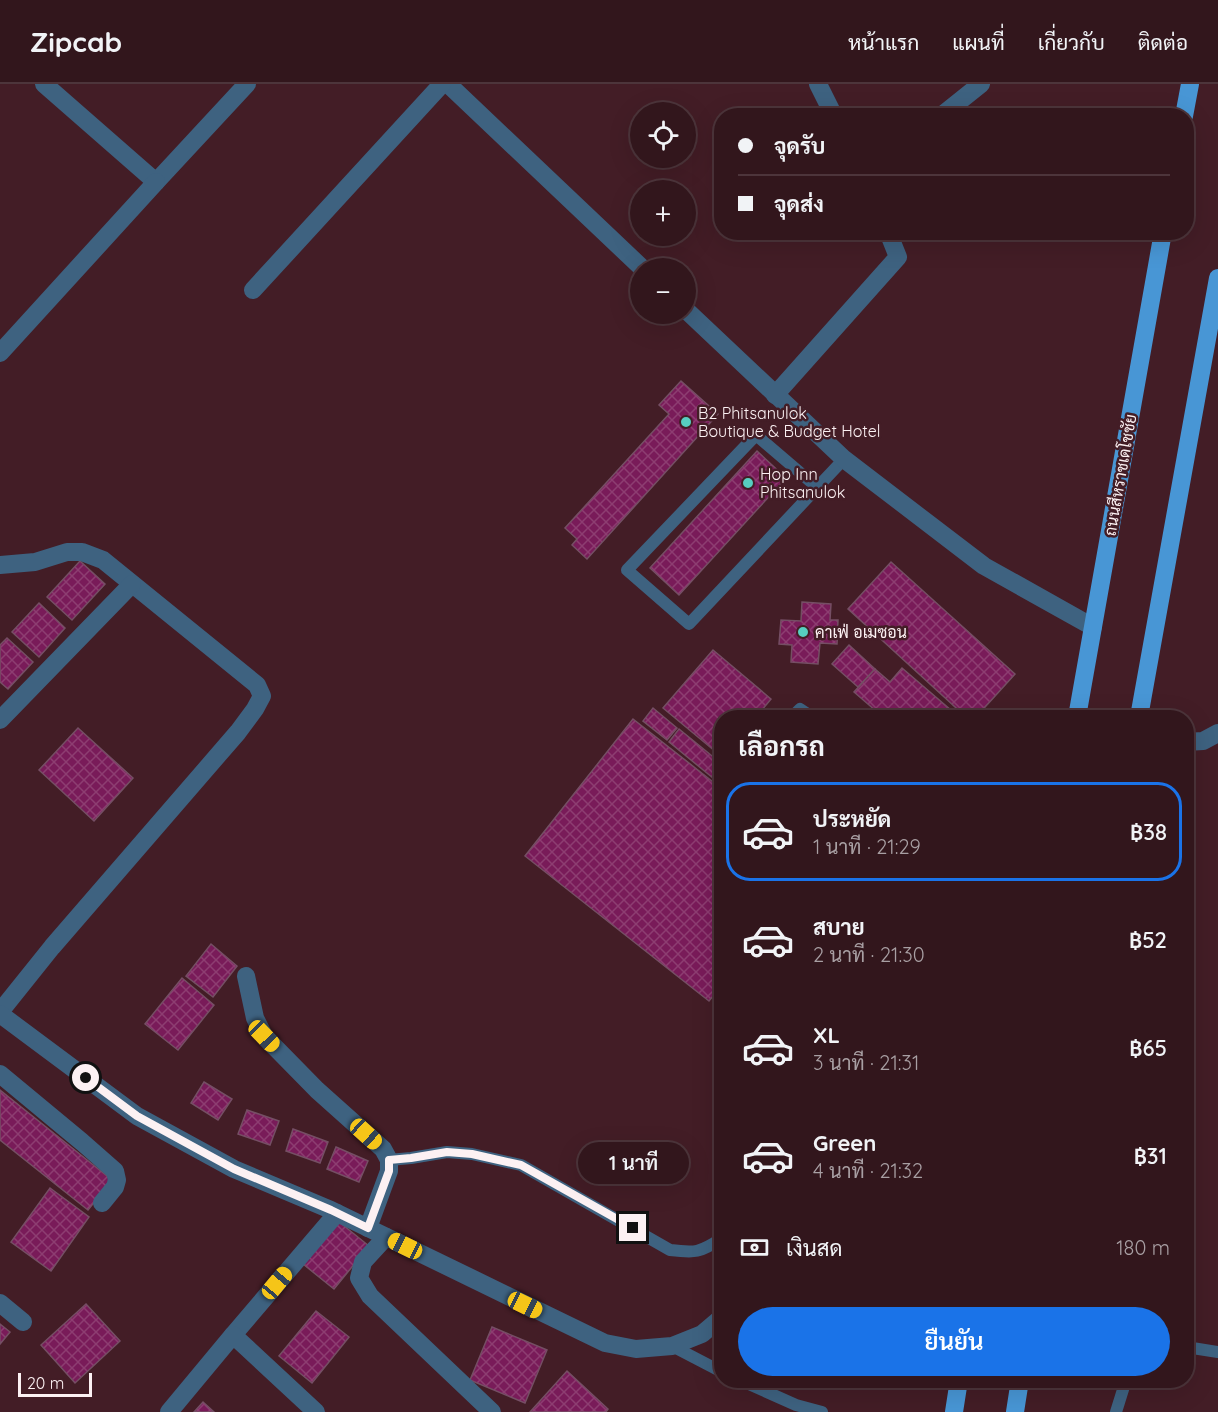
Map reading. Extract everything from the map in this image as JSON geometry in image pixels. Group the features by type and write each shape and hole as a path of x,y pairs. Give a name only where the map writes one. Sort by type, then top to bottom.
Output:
{"main road":[{"path":"1186,108 1190,84"},
{"name":"ถนนสีหราชเดโชชัย","path":"1078,710 1162,240"},
{"path":"1140,710 1218,278"},
{"path":"954,1412 958,1388"},
{"path":"1014,1412 1018,1388"}],"street":[{"path":"44,84 156,182"},
{"path":"0,352 247,84"},
{"path":"253,290 442,84"},
{"path":"448,84 631,258"},
{"path":"818,84 830,108"},
{"path":"951,108 981,84"},
{"path":"775,395 898,257 891,240"},
{"path":"696,320 844,459 984,566 1093,627"},
{"path":"0,565 34,562 67,552 82,552 103,560 257,686 262,696 238,732 52,947 0,1013 137,1116 234,1169 337,1213 604,1343 636,1349 672,1346 702,1334 714,1324"},
{"path":"0,720 132,584"},
{"path":"1194,742 1203,741 1218,733"},
{"path":"246,976 255,1018 264,1036 317,1090 383,1149 389,1160 389,1171 368,1228"},
{"path":"0,1074 115,1171 117,1180 102,1203"},
{"path":"169,1412 337,1213"},
{"path":"386,1237 363,1262 359,1278 370,1296 492,1412"},
{"path":"0,1303 22,1322"},
{"path":"233,1335 316,1412"}],"lane":[{"path":"818,488 756,435 627,570 688,624 818,488 844,459"},
{"path":"389,1160 447,1152 472,1154 521,1165 670,1250 691,1252 706,1249 714,1244"},
{"path":"672,1346 714,1368"},
{"path":"1194,1348 1218,1352"},
{"path":"758,1388 796,1405 822,1412"},
{"path":"1116,1412 1124,1388"}],"building":[{"path":"681,381 718,414 587,559 572,545 577,539 565,528 669,414 659,405"},
{"path":"757,451 786,478 679,595 650,568"},
{"path":"80,561 105,584 72,620 47,597"},
{"path":"891,562 1015,674 982,710 958,710 848,609"},
{"path":"802,602 831,604 830,620 838,620 837,644 820,643 818,664 791,662 792,645 779,644 781,620 801,621"},
{"path":"39,603 65,628 39,657 12,632"},
{"path":"7,638 33,662 8,689 0,682 0,645"},
{"path":"849,645 875,669 858,687 832,664"},
{"path":"713,650 771,699 762,710 714,710 714,750 663,708"},
{"path":"902,668 951,710 875,710 854,692 875,669 890,682"},
{"path":"653,708 677,728 667,740 643,721"},
{"path":"633,719 714,783 714,995 709,1001 525,856"},
{"path":"78,728 133,778 94,821 39,770"},
{"path":"679,729 714,757 714,777 713,778 669,742"},
{"path":"211,944 237,966 213,997 186,976"},
{"path":"182,978 214,1005 178,1050 145,1024"},
{"path":"204,1082 232,1099 218,1120 191,1103"},
{"path":"0,1090 112,1180 88,1210 0,1140"},
{"path":"247,1110 279,1121 270,1145 238,1134"},
{"path":"293,1129 328,1142 320,1163 286,1151"},
{"path":"336,1147 368,1161 359,1182 327,1169"},
{"path":"50,1188 89,1217 51,1271 11,1242"},
{"path":"338,1221 369,1246 334,1289 303,1264"},
{"path":"86,1304 120,1341 75,1383 41,1345"},
{"path":"316,1311 349,1337 312,1383 279,1356"},
{"path":"0,1324 10,1332 0,1344"},
{"path":"492,1327 547,1350 525,1403 470,1380"},
{"path":"567,1371 608,1409 606,1412 530,1412"},
{"path":"203,1402 214,1412 194,1412"}],"place":[{"name":"B2 Phitsanulok Boutique & Budget Hotel","path":"686,422"},
{"name":"Hop Inn Phitsanulok","path":"748,483"},
{"name":"คาเฟ่ อเมซอน","path":"803,632"}],"route":[{"path":"86,1078 137,1116 234,1169 368,1228 389,1171 389,1160 447,1152 472,1154 521,1165 633,1228"}]}
